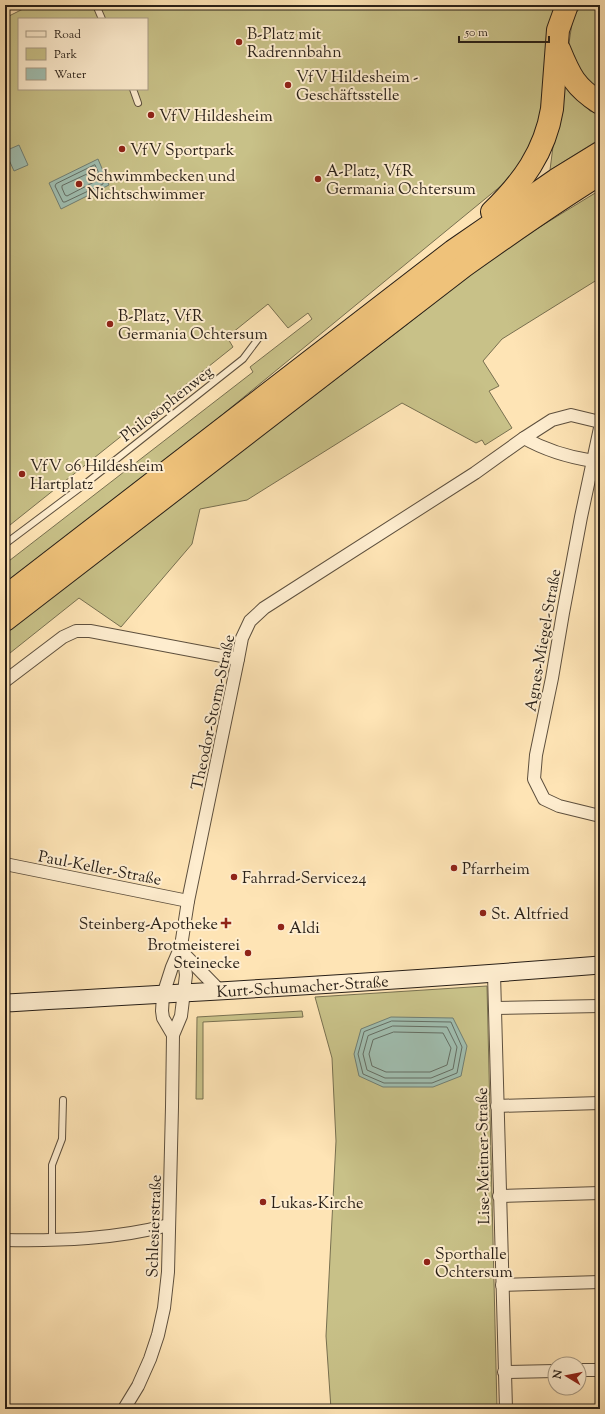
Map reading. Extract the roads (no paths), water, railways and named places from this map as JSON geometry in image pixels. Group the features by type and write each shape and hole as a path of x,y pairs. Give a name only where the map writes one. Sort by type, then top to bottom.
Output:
{"highway":[{"path":"453,251 509,196 527,172 543,144 550,122 552,109 558,30 568,5"},
{"path":"557,44 569,74 586,94 600,103"},
{"path":"5,597 453,251 556,180 600,153"},
{"path":"5,620 464,266 552,204 600,174"}],"main road":[{"name":"Kurt-Schumacher-Straße","path":"5,1003 163,995 494,974 600,965"}],"street":[{"name":"Theodor-Storm-Straße","path":"184,993 186,975 182,950 188,901 242,638 250,621 264,608 475,473 552,420 571,415 600,422"},
{"name":"Agnes-Miegel-Straße","path":"600,428 580,517 562,613 552,678 536,755 534,779 544,799 559,806 600,816"},
{"path":"524,438 539,447 574,458 592,461"},
{"path":"5,681 63,637 76,631 90,631 238,659"},
{"name":"Paul-Keller-Straße","path":"5,864 188,901"},
{"name":"Theodor-Storm-Straße","path":"163,995 172,967 182,950"},
{"path":"182,950 220,991"},
{"name":"Lise-Meitner-Straße","path":"494,974 506,1409"},
{"name":"Schlesierstraße","path":"124,1409 138,1386 150,1359 164,1308 168,1272 172,1107 172,1035 181,1016 184,993"},
{"name":"Schlesierstraße","path":"163,995 163,1018 172,1035"},
{"path":"495,1008 600,1006"},
{"path":"497,1106 600,1103"},
{"path":"499,1196 600,1193"},
{"path":"5,1240 102,1237 146,1231 169,1225"},
{"path":"502,1285 600,1282"},
{"path":"587,1370 600,1370"},
{"path":"504,1372 547,1371"}],"lane":[{"path":"96,5 102,18"},
{"path":"133,90 138,103"},
{"name":"Philosophenweg","path":"5,544 85,484 243,359 261,335"},
{"path":"52,1239 52,1165 62,1139 63,1100"}],"water":[{"path":"19,145 28,165 14,171 5,151"},
{"name":"Schwimmbecken und Nichtschwimmer","path":"98,159 109,185 61,209 49,183"},
{"path":"391,1017 453,1018 467,1046 461,1076 433,1087 383,1087 359,1076 354,1054 361,1029"}],"place":[{"name":"B-Platz mit Radrennbahn","path":"239,42"},
{"name":"VfV Hildesheim - Geschäftsstelle","path":"288,85"},
{"name":"VfV Hildesheim","path":"151,115"},
{"name":"VfV Sportpark","path":"122,149"},
{"name":"A-Platz, VfR Germania Ochtersum","path":"318,179"},
{"name":"Schwimmbecken und Nichtschwimmer","path":"79,184"},
{"name":"B-Platz, VfR Germania Ochtersum","path":"110,324"},
{"name":"VfV 06 Hildesheim Hartplatz","path":"22,474"},
{"name":"Pfarrheim","path":"454,868"},
{"name":"Fahrrad-Service24","path":"234,877"},
{"name":"St. Altfried","path":"483,913"},
{"name":"Steinberg-Apotheke","path":"226,923"},
{"name":"Aldi","path":"281,927"},
{"name":"Brotmeisterei Steinecke","path":"248,953"},
{"name":"Lukas-Kirche","path":"263,1202"},
{"name":"Sporthalle Ochtersum","path":"427,1262"}]}
